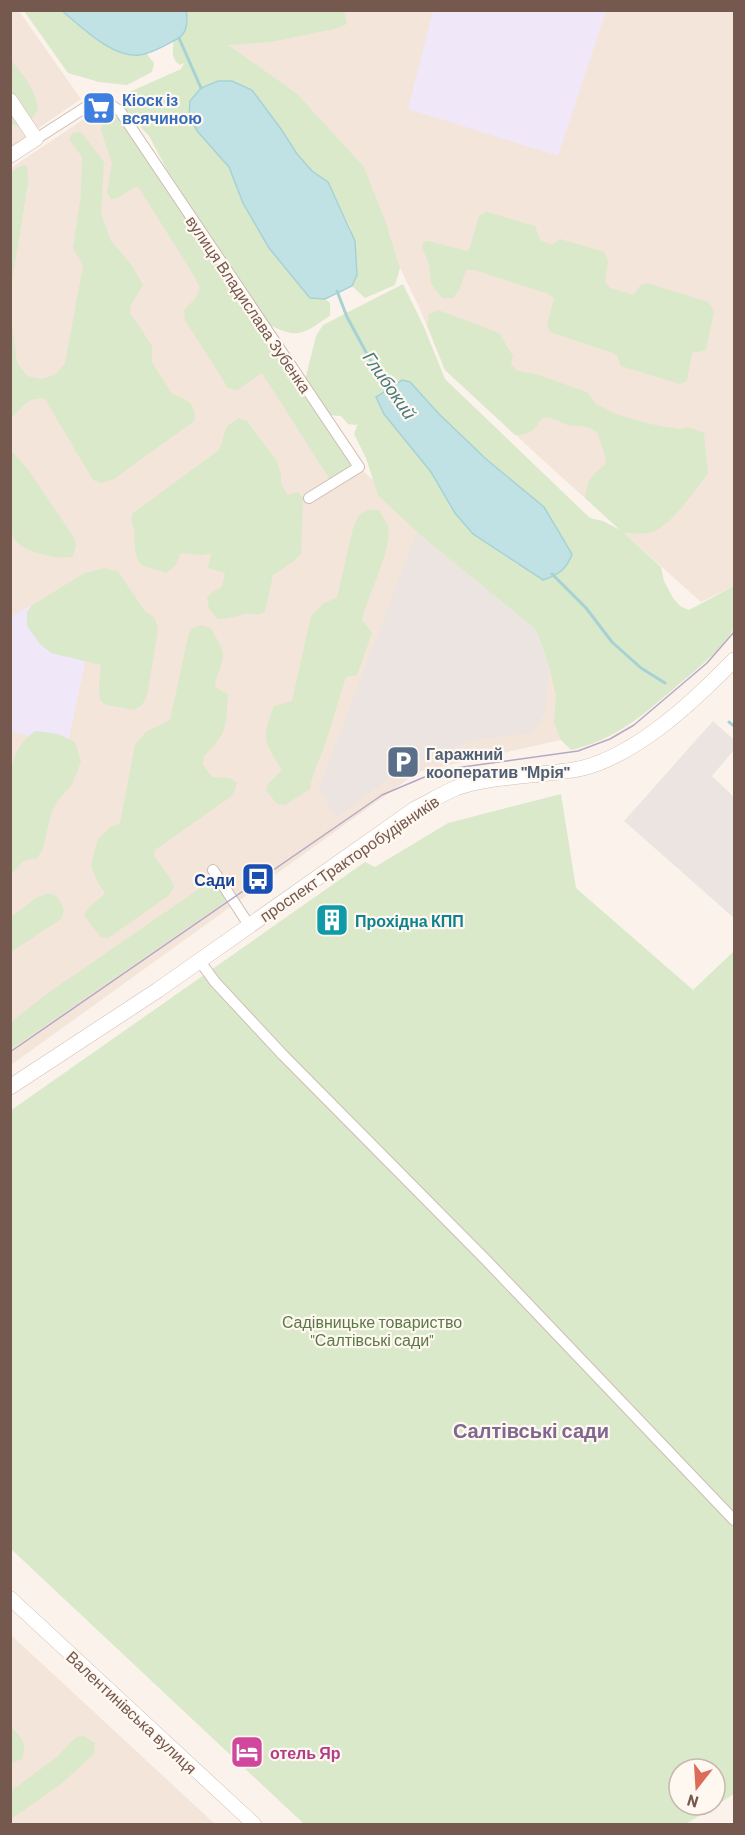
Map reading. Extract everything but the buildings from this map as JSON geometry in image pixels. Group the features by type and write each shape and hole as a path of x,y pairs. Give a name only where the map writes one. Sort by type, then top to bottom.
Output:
{"main road":[{"name":"проспект Тракторобудівників","path":"10,1087 158,990 393,824 438,796 477,783 552,773 600,762 628,750 674,715 735,660"}],"street":[{"name":"вулиця Владислава Зубенка","path":"36,139 100,98 120,111 359,467 309,498"},
{"path":"10,100 36,139 10,156"},
{"path":"213,870 249,925"},
{"path":"199,960 214,982 282,1054 494,1269 735,1520"},
{"name":"Валентинівська вулиця","path":"10,1598 254,1824"}],"shaded area":[{"path":"11,11 19,11 81,99 11,147"},
{"path":"208,11 734,11 734,586 701,602 445,370 400,268 387,226 296,93 230,48"},
{"path":"433,11 606,11 558,156 408,109"},
{"path":"106,104 118,112 277,355 353,462 417,519 581,696 561,740 418,772 11,1065 11,168"},
{"path":"417,532 536,630 549,666 545,712 533,733 480,739 441,751 392,776 336,817 319,788"},
{"path":"45,597 87,653 68,743 11,732 10,617"},
{"path":"713,721 734,740 734,750 712,776 734,797 734,918 624,821"},
{"path":"11,1635 215,1824 11,1824"}],"green space":[{"path":"24,11 62,11 113,49 124,54 146,53 154,63 152,72 127,85 99,82 68,73"},
{"path":"186,11 344,11 347,24 334,29 270,42 228,45 296,93 364,167 387,226 400,268 395,285 365,298 352,286 357,275 351,229 328,182 312,171 297,154 252,90 212,148 229,167 243,203 269,248 310,298 325,299 330,303 330,316 306,331 287,332 268,324 168,172 149,136 124,110 125,94 181,69 184,63 180,65 177,63 173,47 174,40 179,38 188,21"},
{"path":"10,59 31,88 38,109 33,117 20,127 11,124"},
{"path":"113,118 123,118 277,355 353,462 335,478 329,478 262,373 237,390 228,388 185,320 184,310 195,299 200,288 192,272 138,187 115,199 111,199 107,193 112,163 101,130 103,122"},
{"path":"81,132 104,162 101,214 111,241 133,267 143,285 131,305 130,313 152,346 152,362 172,394 190,403 195,415 194,421 114,479 101,483 93,480 45,399 29,401 11,419 11,316 17,363 27,376 41,379 55,375 65,363 83,266 73,248 81,195 82,157 69,139 73,133"},
{"path":"23,165 27,166 28,183 11,287 11,172"},
{"path":"487,212 535,226 540,240 552,245 560,239 604,252 608,261 605,282 610,288 634,295 640,286 647,283 708,302 714,311 706,350 692,353 687,381 680,384 621,366 617,356 613,353 550,332 547,325 554,299 549,294 474,270 466,270 460,288 453,298 442,298 431,284 429,264 422,247 424,242 467,251 470,248 479,216"},
{"path":"403,284 424,327 445,379 590,518 603,521 620,530 585,498 591,478 606,464 598,433 587,427 542,418 531,431 515,435 445,370 427,325 429,314 438,310 499,333 513,356 511,364 517,371 535,374 587,392 596,404 616,414 650,424 679,429 688,427 704,433 708,474 690,498 660,528 645,533 624,533 661,567 664,581 680,606 689,610 734,586 734,629 728,637 701,666 629,725 602,740 571,750 561,740 554,723 556,696 549,666 536,630 417,532 378,495 366,458 354,434 358,423 348,424 341,416 327,415 305,380 316,336 323,325","holes":["402,380 486,459 544,508 572,554 518,565 473,534 455,513 431,472 378,402 376,396"]},
{"path":"239,418 247,421 276,460 281,473 281,483 287,495 298,492 303,498 301,554 273,575 265,612 218,619 209,609 207,598 222,587 225,573 208,568 211,553 203,555 181,553 175,566 166,573 141,565 135,551 132,514 219,450 227,426"},
{"path":"10,449 29,471 73,536 76,545 73,556 61,558 38,553 24,547 13,537 11,533"},
{"path":"368,510 379,510 388,526 389,536 362,620 372,633 357,675 346,677 310,789 285,805 277,804 266,790 268,784 282,770 268,746 267,726 274,706 292,701 311,616 324,603 337,598 353,528 359,515"},
{"path":"105,568 118,572 145,611 155,618 158,629 147,696 142,705 134,710 106,705 100,700 101,665 51,653 40,644 27,626 27,612 32,605 85,573"},
{"path":"200,625 211,628 221,648 223,658 215,687 228,694 227,714 222,735 204,756 203,765 212,777 229,778 237,782 233,795 155,850 154,856 174,887 168,896 108,938 101,937 84,916 105,893 91,866 98,839 109,828 120,823 135,745 146,732 170,720 188,637 191,629"},
{"path":"35,731 58,734 75,742 81,762 71,786 59,799 51,813 43,849 37,858 23,861 11,875 11,770 19,748"},
{"name":"Садівницьке товариство \"Салтівські сади\"","path":"561,794 576,888 693,990 734,951 734,1794 727,1798 727,1757 667,1757 667,1817 697,1817 686,1824 304,1824 11,1549 10,1111 365,862 375,867 448,823"},
{"path":"215,878 229,899 11,1049 11,1022 51,991"},
{"path":"48,893 58,897 64,910 61,919 11,952 11,917 36,898"},
{"path":"11,1727 21,1738 24,1749 22,1759 11,1763"},
{"path":"84,1736 95,1743 94,1754 61,1784 11,1819 11,1791 57,1757 76,1737"}],"water":[{"path":"62,11 186,11 187,22 186,29 179,38 149,53 129,55 108,47"},
{"path":"218,81 232,81 252,90 297,154 312,171 328,182 355,241 357,275 352,286 325,299 310,298 269,248 243,203 229,167 198,132 189,117 190,101 201,88"},
{"path":"402,380 410,382 439,414 486,459 544,507 572,554 561,571 543,580 473,534 455,513 431,472 384,414 376,397"}],"waterway":[{"name":"Глибокий","path":"179,38 201,88"},
{"name":"Глибокий","path":"337,291 347,317 373,365 396,389"},
{"name":"Глибокий","path":"552,574 586,608 612,642 641,668 665,683"},
{"name":"Глибокий","path":"729,722 734,726"}],"tram line":[{"path":"10,1052 382,795 441,770 578,751 610,739 634,725 707,663 734,632"}],"place":[{"name":"Кіоск із всячиною","path":"99,108"},
{"name":"Гаражний кооператив \"Мрія\"","path":"403,762"},
{"name":"Сади","path":"258,879"},
{"name":"Прохідна КПП","path":"332,920"},
{"name":"отель Яр","path":"247,1752"}],"district":[{"name":"Салтівські сади","path":"531,1430"}]}
